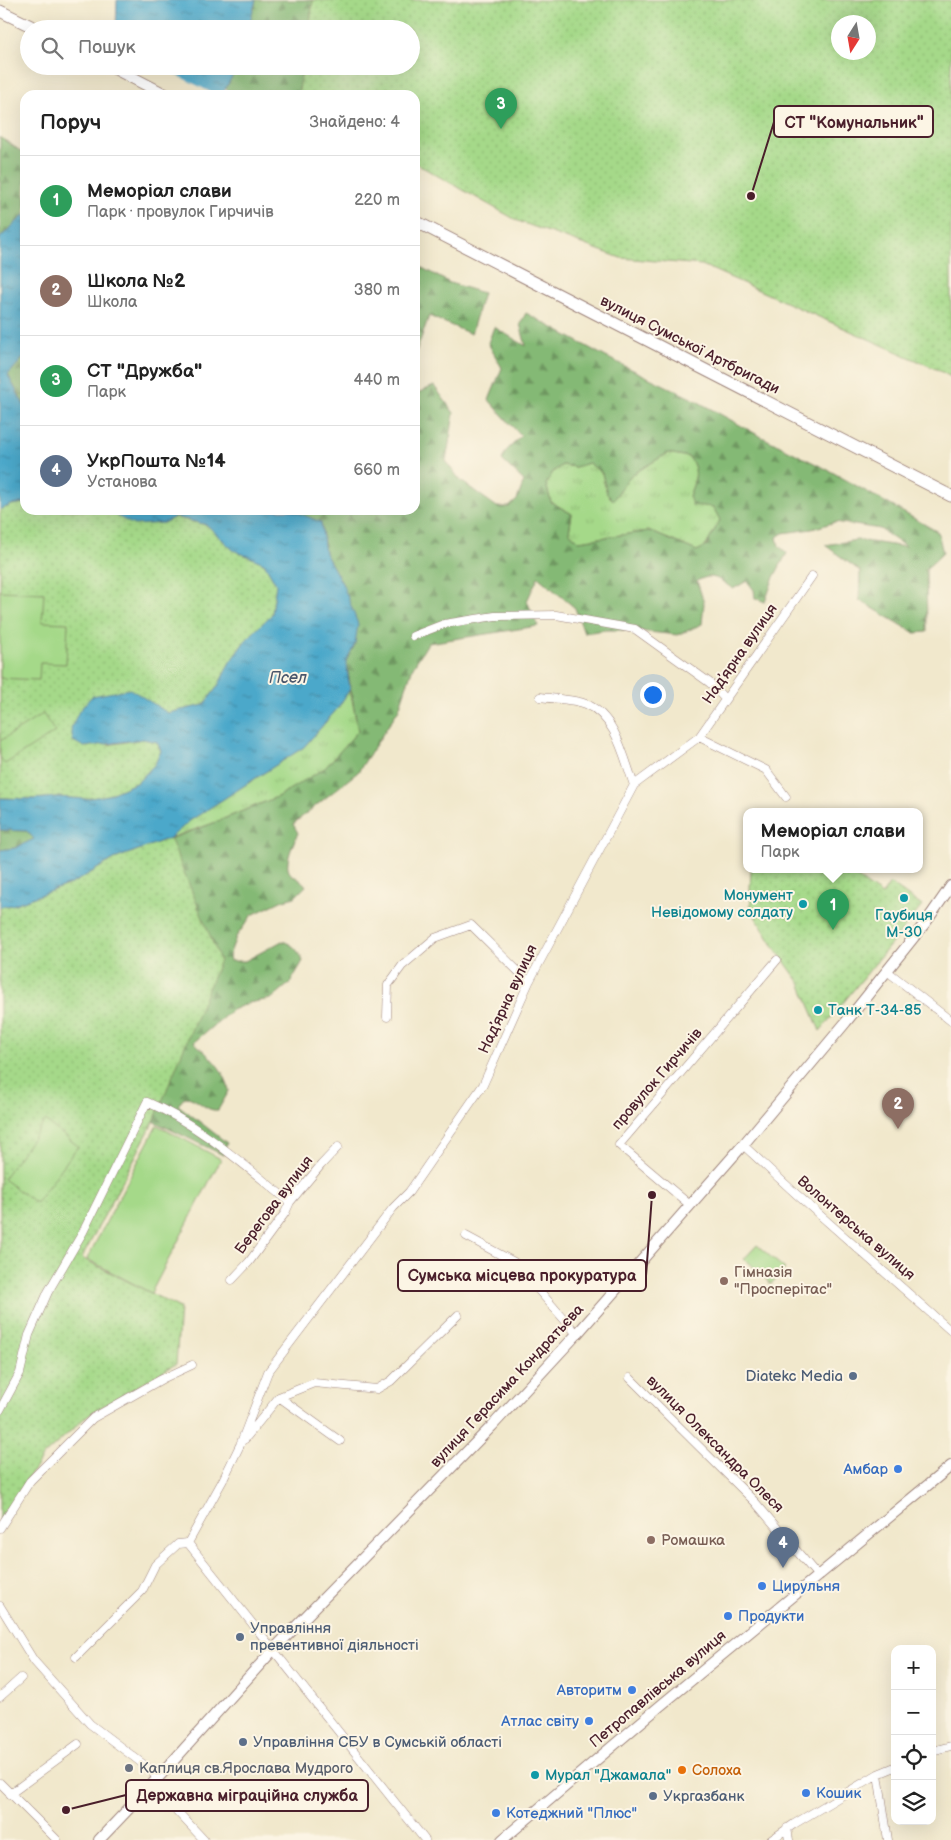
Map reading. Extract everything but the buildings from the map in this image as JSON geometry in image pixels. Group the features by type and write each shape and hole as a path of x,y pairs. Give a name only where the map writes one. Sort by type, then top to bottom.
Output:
{"main road":[{"path":"0,11 20,21"},
{"path":"127,75 156,90"},
{"name":"вулиця Сумської Артбригади","path":"420,224 951,496"}],"street":[{"name":"Надʼярна вулиця","path":"188,1543 224,1480 240,1445 268,1372 393,1208 409,1192 483,1086 529,982 634,785 698,737 812,576"},
{"path":"413,636 444,624 494,616 556,615 635,629 710,683 725,699"},
{"path":"540,697 586,704 601,714 614,731 634,785"},
{"path":"698,737 766,770 786,797"},
{"name":"вулиця Герасима Кондратьєва","path":"100,1840 274,1649 492,1426 577,1334 743,1145 887,971 951,886"},
{"path":"387,1017 388,985 402,966 435,938 471,926 529,982"},
{"name":"провулок Гирчичів","path":"690,1205 619,1145 777,960"},
{"path":"887,971 951,1021"},
{"path":"0,1410 20,1373 29,1335 48,1292 83,1232 146,1102 167,1110 220,1147 290,1202"},
{"name":"Волонтерська вулиця","path":"743,1145 951,1331"},
{"name":"Берегова вулиця","path":"232,1280 249,1262 285,1214 290,1202 321,1164 338,1147"},
{"path":"466,1236 514,1262 577,1334"},
{"name":"Надʼярна вулиця","path":"240,1445 279,1397 314,1383 377,1389 391,1381 458,1315"},
{"path":"0,1528 30,1481 93,1418 162,1379 192,1365"},
{"name":"вулиця Олександра Олеся","path":"630,1378 755,1502 818,1576"},
{"path":"279,1397 340,1441"},
{"name":"Петропавлівська вулиця","path":"502,1840 660,1706 951,1466"},
{"path":"76,1657 142,1591 155,1565 178,1544 188,1543 425,1840"},
{"path":"0,1606 34,1662 90,1724 151,1770 156,1779 159,1792 204,1840"},
{"path":"0,1697 20,1678"},
{"path":"10,1794 78,1744"},
{"path":"936,1750 951,1746"},
{"path":"771,1840 787,1828 878,1774 891,1769"},
{"path":"878,1774 888,1840"},
{"path":"0,1783 57,1840"},
{"path":"787,1828 789,1840"}],"green space":[{"path":"256,0 313,0 310,20 250,20"},
{"path":"313,0 951,0 951,377 702,265 621,258 518,221 420,166 420,90 299,90 301,75 420,75 420,20 310,20"},
{"path":"233,75 301,75 299,90 228,90 225,88"},
{"path":"0,137 20,151 20,219 0,238"},
{"path":"420,267 450,283 483,293 471,334 429,316 420,341"},
{"path":"526,313 606,357 691,398 758,435 832,472 938,532 943,553 926,569 927,632 915,633 859,600 860,571 825,545 857,540 906,547 880,529 835,522 812,529 783,533 777,537 779,546 787,553 773,579 765,602 755,598 754,590 747,581 733,589 712,577 697,581 704,603 702,624 678,635 629,630 605,630 584,633 575,608 538,577 527,601 538,626 428,643 413,667 399,709 358,772 293,824 298,833 288,860 289,870 291,874 306,886 295,897 283,900 252,915 236,937 229,956 230,961 245,961 282,941 295,948 303,961 290,983 271,999 248,1003 232,1010 194,1042 221,1070 229,1091 218,1110 209,1109 194,1099 185,1097 178,1105 227,1143 223,1155 153,1121 92,1238 0,907 114,859 211,824 277,797 325,768 358,731 346,661 355,644 343,585 325,553 321,523 303,515 420,515 420,392 434,386 454,413 446,462 461,481 497,507 509,507 517,500 524,481 502,460 506,451 521,436 489,400 502,368 488,343 494,327 526,346 520,324","holes":["668,453 689,457 695,472 695,481 689,496 692,505 713,507 720,520 706,546 697,551 649,531 579,541 569,532 572,514 551,502 546,484 553,472 562,465 575,467 589,463 602,473 607,494 613,500 631,475"]},
{"path":"20,362 20,398 8,375"},
{"path":"668,453 689,457 694,467 695,481 689,496 713,507 720,520 706,546 697,551 649,531 579,541 569,532 572,514 551,502 546,484 553,472 562,465 575,467 589,463 602,473 607,494 613,500 631,475"},
{"path":"20,504 20,515 127,515 163,523 175,517 207,525 233,550 264,563 276,584 272,614 245,641 230,662 218,686 204,705 168,713 158,708 108,745 143,739 157,742 161,751 155,764 138,782 108,795 85,799 57,797 33,799 0,798 0,510"},
{"path":"0,591 44,593 42,622 68,623 66,664 40,663 39,680 0,678"},
{"path":"350,689 358,731 325,769 277,797 211,824 170,838 191,820 304,747 337,709"},
{"path":"43,714 55,732 5,764 0,757 0,741"},
{"path":"0,830 27,831 35,839 15,848 0,850"},
{"path":"170,838 220,960 154,1121 82,1258 180,1308 176,1364 88,1415 43,1456 0,1520 0,907 12,905 73,883 114,859"},
{"path":"751,873 851,873 882,895 890,883 922,906 820,1031 800,983 776,950 751,910"},
{"path":"45,1121 78,1146 36,1203 3,1179"},
{"path":"157,1125 221,1159 151,1293 87,1259"},
{"path":"757,1245 785,1269 771,1284 744,1259"}],"water":[{"path":"117,0 256,0 250,20 116,20"},
{"path":"110,75 233,75 225,90 108,90"},
{"path":"20,219 20,362 8,375 20,398 20,504 0,510 0,238"},
{"name":"Псел","path":"115,515 304,515 321,522 325,553 343,585 358,624 355,644 346,661 350,689 337,709 304,747 191,820 170,838 114,859 73,883 12,905 0,907 0,850 15,848 34,839 27,831 0,830 0,798 33,799 57,797 85,799 108,795 138,782 155,764 161,751 157,742 143,739 84,747 73,741 71,728 79,711 92,696 130,689 168,713 204,705 218,686 230,662 245,641 272,614 276,584 264,563 233,550 207,525 175,517 163,523 134,525"}],"pier":[{"path":"107,75 177,75 206,90 105,90"}],"place":[{"name":"СТ \"Дружба\"","path":"501,129"},
{"name":"СТ \"Комунальник\"","path":"751,196"},
{"name":"Гаубиця М-30","path":"904,898"},
{"name":"Монумент Невідомому солдату","path":"803,904"},
{"name":"Меморіал слави","path":"833,930"},
{"name":"Танк Т-34-85","path":"818,1010"},
{"name":"Школа №2","path":"898,1129"},
{"name":"Сумська місцева прокуратура","path":"652,1195"},
{"name":"Гімназія \"Просперітас\"","path":"724,1281"},
{"name":"Diatekc Media","path":"853,1376"},
{"name":"Амбар","path":"898,1469"},
{"name":"Ромашка","path":"651,1540"},
{"name":"УкрПошта №14","path":"783,1568"},
{"name":"Цирульня","path":"762,1586"},
{"name":"Продукти","path":"728,1616"},
{"name":"Управління превентивної діяльності","path":"240,1637"},
{"name":"Авторитм","path":"632,1690"},
{"name":"Атлас світу","path":"589,1721"},
{"name":"Управління СБУ в Сумській області","path":"243,1742"},
{"name":"Каплиця св.Ярослава Мудрого","path":"129,1768"},
{"name":"Солоха","path":"682,1770"},
{"name":"Мурал \"Джамала\"","path":"535,1775"},
{"name":"Кошик","path":"806,1793"},
{"name":"Укргазбанк","path":"653,1796"},
{"name":"Державна міграційна служба","path":"66,1810"},
{"name":"Котеджний \"Плюс\"","path":"496,1813"}]}
